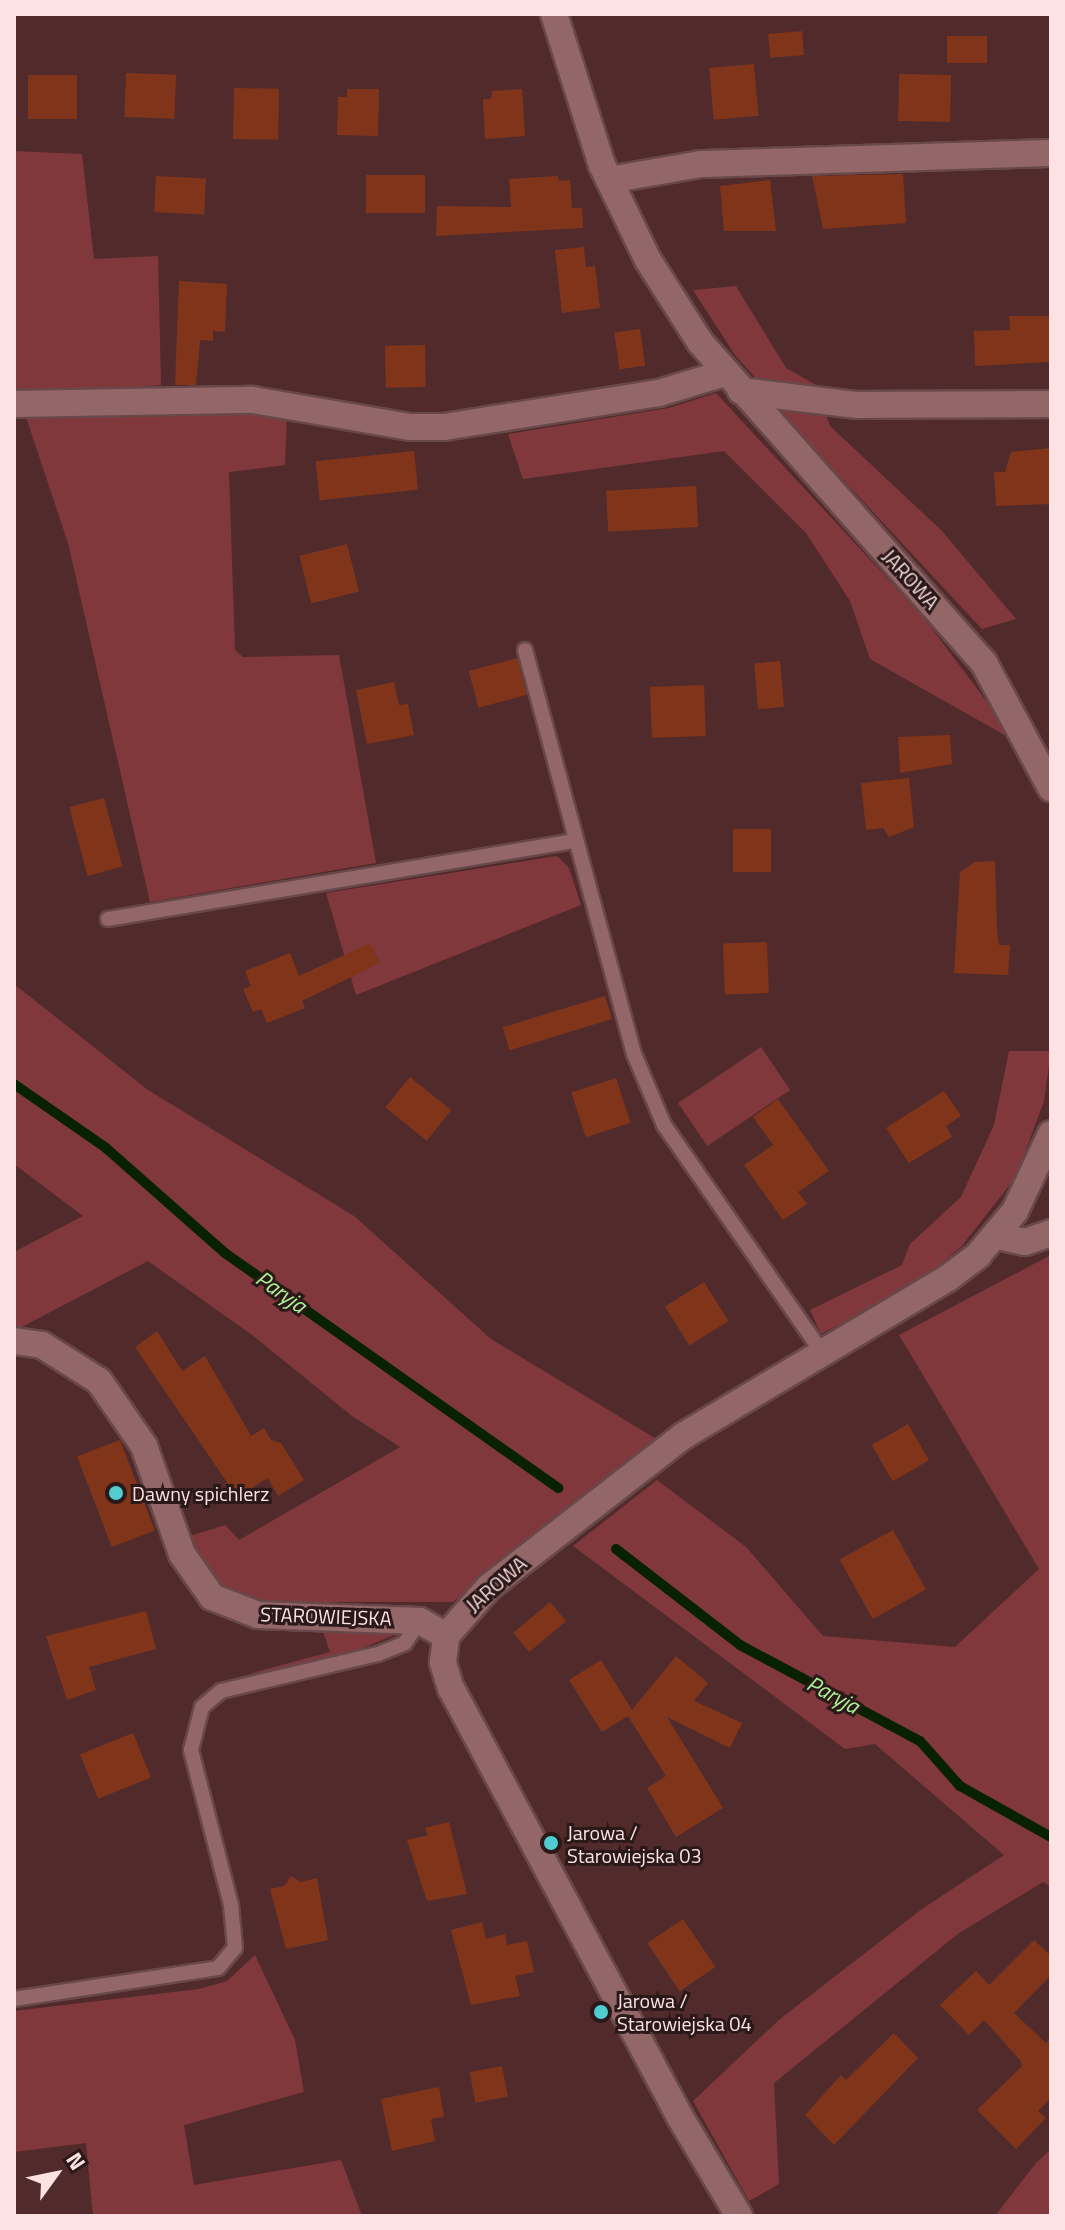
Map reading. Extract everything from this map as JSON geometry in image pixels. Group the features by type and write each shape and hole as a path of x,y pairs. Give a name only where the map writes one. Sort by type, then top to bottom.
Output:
{"street":[{"name":"JAROWA","path":"554,14 609,180 648,260 733,382 984,663 1051,788"},
{"path":"609,180 701,164 1051,153"},
{"path":"14,404 253,400 410,427 444,427 733,382 857,405 1051,404"},
{"name":"JAROWA","path":"446,1636 489,1587 641,1466 821,1351 948,1278 997,1236 1015,1211 1051,1134"},
{"path":"997,1236 1025,1242 1051,1233"},
{"name":"STAROWIEJSKA","path":"14,1341 42,1345 99,1381 144,1446 182,1554 212,1597 258,1615 420,1621 446,1636"},
{"path":"446,1636 443,1662 451,1689 680,2117 739,2216"}],"lane":[{"path":"525,650 634,1054 664,1125 821,1351"},
{"path":"108,919 576,841"},
{"path":"14,1999 218,1968 235,1948 231,1905 191,1750 202,1707 221,1691 378,1654 405,1643 420,1621"}],"shaded area":[{"path":"14,151 82,154 94,259 158,256 161,385 14,398"},
{"path":"736,286 786,368 823,389 760,383 735,355 693,290"},
{"path":"716,393 924,618 1017,742 870,659 850,601 806,533 724,451 523,479 508,434 669,408"},
{"path":"193,409 287,418 285,465 229,472 235,650 243,657 339,655 376,863 150,902 68,543 25,414 92,417"},
{"path":"779,411 826,415 830,426 942,531 1016,619 982,629"},
{"path":"557,856 569,868 581,905 356,995 326,893"},
{"path":"14,984 148,1090 354,1216 491,1339 658,1440 453,1602 252,1602 215,1582 187,1537 225,1525 239,1540 400,1447 352,1416 252,1335 148,1261 14,1331 14,1252 83,1216 14,1164"},
{"path":"761,1047 790,1090 707,1146 678,1103"},
{"path":"1009,1051 1051,1051 1044,1101 1016,1177 961,1247 916,1284 821,1334 810,1310 902,1265 910,1244 961,1197 994,1125"},
{"path":"1051,1255 1051,1887 1043,1882 959,1933 774,2083 779,2184 749,2201 693,2101 780,2019 922,1909 1004,1855 875,1744 845,1749 573,1546 657,1480 746,1547 823,1636 955,1647 1039,1569 899,1335"},
{"path":"322,1628 401,1632 339,1658 248,1674 330,1652"},
{"path":"255,1955 295,2040 304,2092 184,2125 194,2185 341,2160 362,2216 93,2216 86,2143 14,2152 14,2011 199,1989 227,1981"},
{"path":"1051,2149 1051,2216 995,2216 1036,2163"}],"building":[{"path":"802,31 804,55 770,58 768,34"},
{"path":"947,36 987,36 987,63 947,63"},
{"path":"754,64 759,116 714,120 709,68"},
{"path":"126,73 176,75 174,119 124,117"},
{"path":"899,74 951,75 950,122 898,121"},
{"path":"28,75 77,75 77,119 28,119"},
{"path":"234,88 279,89 278,140 233,139"},
{"path":"347,89 379,89 378,136 337,135 338,97 347,97"},
{"path":"522,89 525,136 485,139 483,99 491,99 492,91"},
{"path":"903,174 906,223 823,229 812,176"},
{"path":"366,175 425,175 425,213 366,213"},
{"path":"156,176 206,179 204,215 154,212"},
{"path":"558,176 559,181 570,180 572,208 582,208 583,228 436,236 437,206 511,207 509,179"},
{"path":"770,180 776,231 724,231 720,186"},
{"path":"584,247 586,267 595,266 600,308 562,313 555,250"},
{"path":"179,281 227,284 225,332 213,331 213,341 200,340 196,385 175,385"},
{"path":"1009,316 1051,316 1051,362 975,366 974,331 1010,330"},
{"path":"640,329 645,366 619,369 614,333"},
{"path":"425,345 426,387 386,388 385,346"},
{"path":"1051,448 1051,504 996,506 994,472 1005,472 1011,452"},
{"path":"414,451 418,490 320,500 316,461"},
{"path":"696,486 698,527 608,532 606,491"},
{"path":"347,544 359,592 311,603 299,556"},
{"path":"517,658 527,695 479,708 469,671"},
{"path":"780,661 784,707 758,709 754,663"},
{"path":"394,682 399,705 408,704 414,735 367,744 356,690"},
{"path":"704,685 706,736 652,738 650,687"},
{"path":"950,735 952,764 900,773 898,737"},
{"path":"909,778 914,827 889,837 883,828 866,830 861,783"},
{"path":"104,798 122,867 88,876 69,807"},
{"path":"733,829 771,829 771,872 733,872"},
{"path":"995,861 997,930 999,945 1010,945 1008,975 954,973 960,872 975,862"},
{"path":"767,942 769,993 725,995 723,944"},
{"path":"370,943 380,963 302,1001 305,1008 267,1023 261,1009 253,1012 243,989 251,986 245,971 290,953 299,976"},
{"path":"605,996 612,1019 510,1050 503,1027"},
{"path":"410,1077 451,1110 427,1141 385,1107"},
{"path":"616,1078 631,1123 586,1137 571,1093"},
{"path":"944,1091 961,1116 946,1126 952,1137 909,1163 886,1128"},
{"path":"778,1099 829,1171 798,1192 807,1204 783,1220 744,1165 773,1145 753,1117"},
{"path":"704,1282 728,1321 689,1345 665,1306"},
{"path":"157,1331 182,1371 205,1356 251,1436 264,1428 271,1440 281,1443 304,1480 278,1496 268,1478 237,1497 135,1347"},
{"path":"908,1424 929,1460 893,1481 872,1445"},
{"name":"Dawny spichlerz","path":"120,1440 155,1531 112,1547 77,1456"},
{"path":"893,1530 926,1589 873,1619 840,1560"},
{"path":"550,1602 566,1621 529,1652 513,1633"},
{"path":"146,1611 156,1649 89,1667 96,1690 67,1700 46,1636"},
{"path":"676,1656 708,1683 694,1701 742,1723 730,1748 667,1717 723,1808 676,1837 647,1788 666,1776 628,1716 602,1732 569,1680 601,1660 632,1710"},
{"path":"133,1733 151,1778 98,1799 80,1754"},
{"path":"449,1822 467,1894 427,1901 407,1840 428,1835 425,1828"},
{"path":"291,1876 301,1882 317,1878 328,1940 286,1949 270,1889 284,1886"},
{"path":"683,1919 715,1967 680,1991 647,1943"},
{"path":"482,1922 486,1939 505,1934 507,1945 527,1941 534,1972 515,1976 520,1996 471,2005 451,1930"},
{"path":"1034,1940 1051,1956 1051,1975 1014,2013 1046,2043 1051,2039 1051,2098 1038,2111 1046,2118 1016,2149 977,2110 1022,2066 1020,2060 984,2020 969,2035 940,2005 976,1971 989,1985"},
{"path":"894,2033 918,2058 834,2145 805,2115 841,2075 846,2080"},
{"path":"502,2066 508,2096 476,2103 470,2072"},
{"path":"439,2087 444,2117 431,2119 435,2141 392,2151 381,2099"}],"waterway":[{"name":"Paryja","path":"14,1084 106,1148 225,1253 558,1488"},
{"name":"Paryja","path":"616,1549 740,1645 920,1741 960,1786 1051,1837"}],"place":[{"name":"Dawny spichlerz","path":"116,1493"},
{"name":"Jarowa / Starowiejska 03","path":"551,1843"},
{"name":"Jarowa / Starowiejska 04","path":"601,2012"}]}
